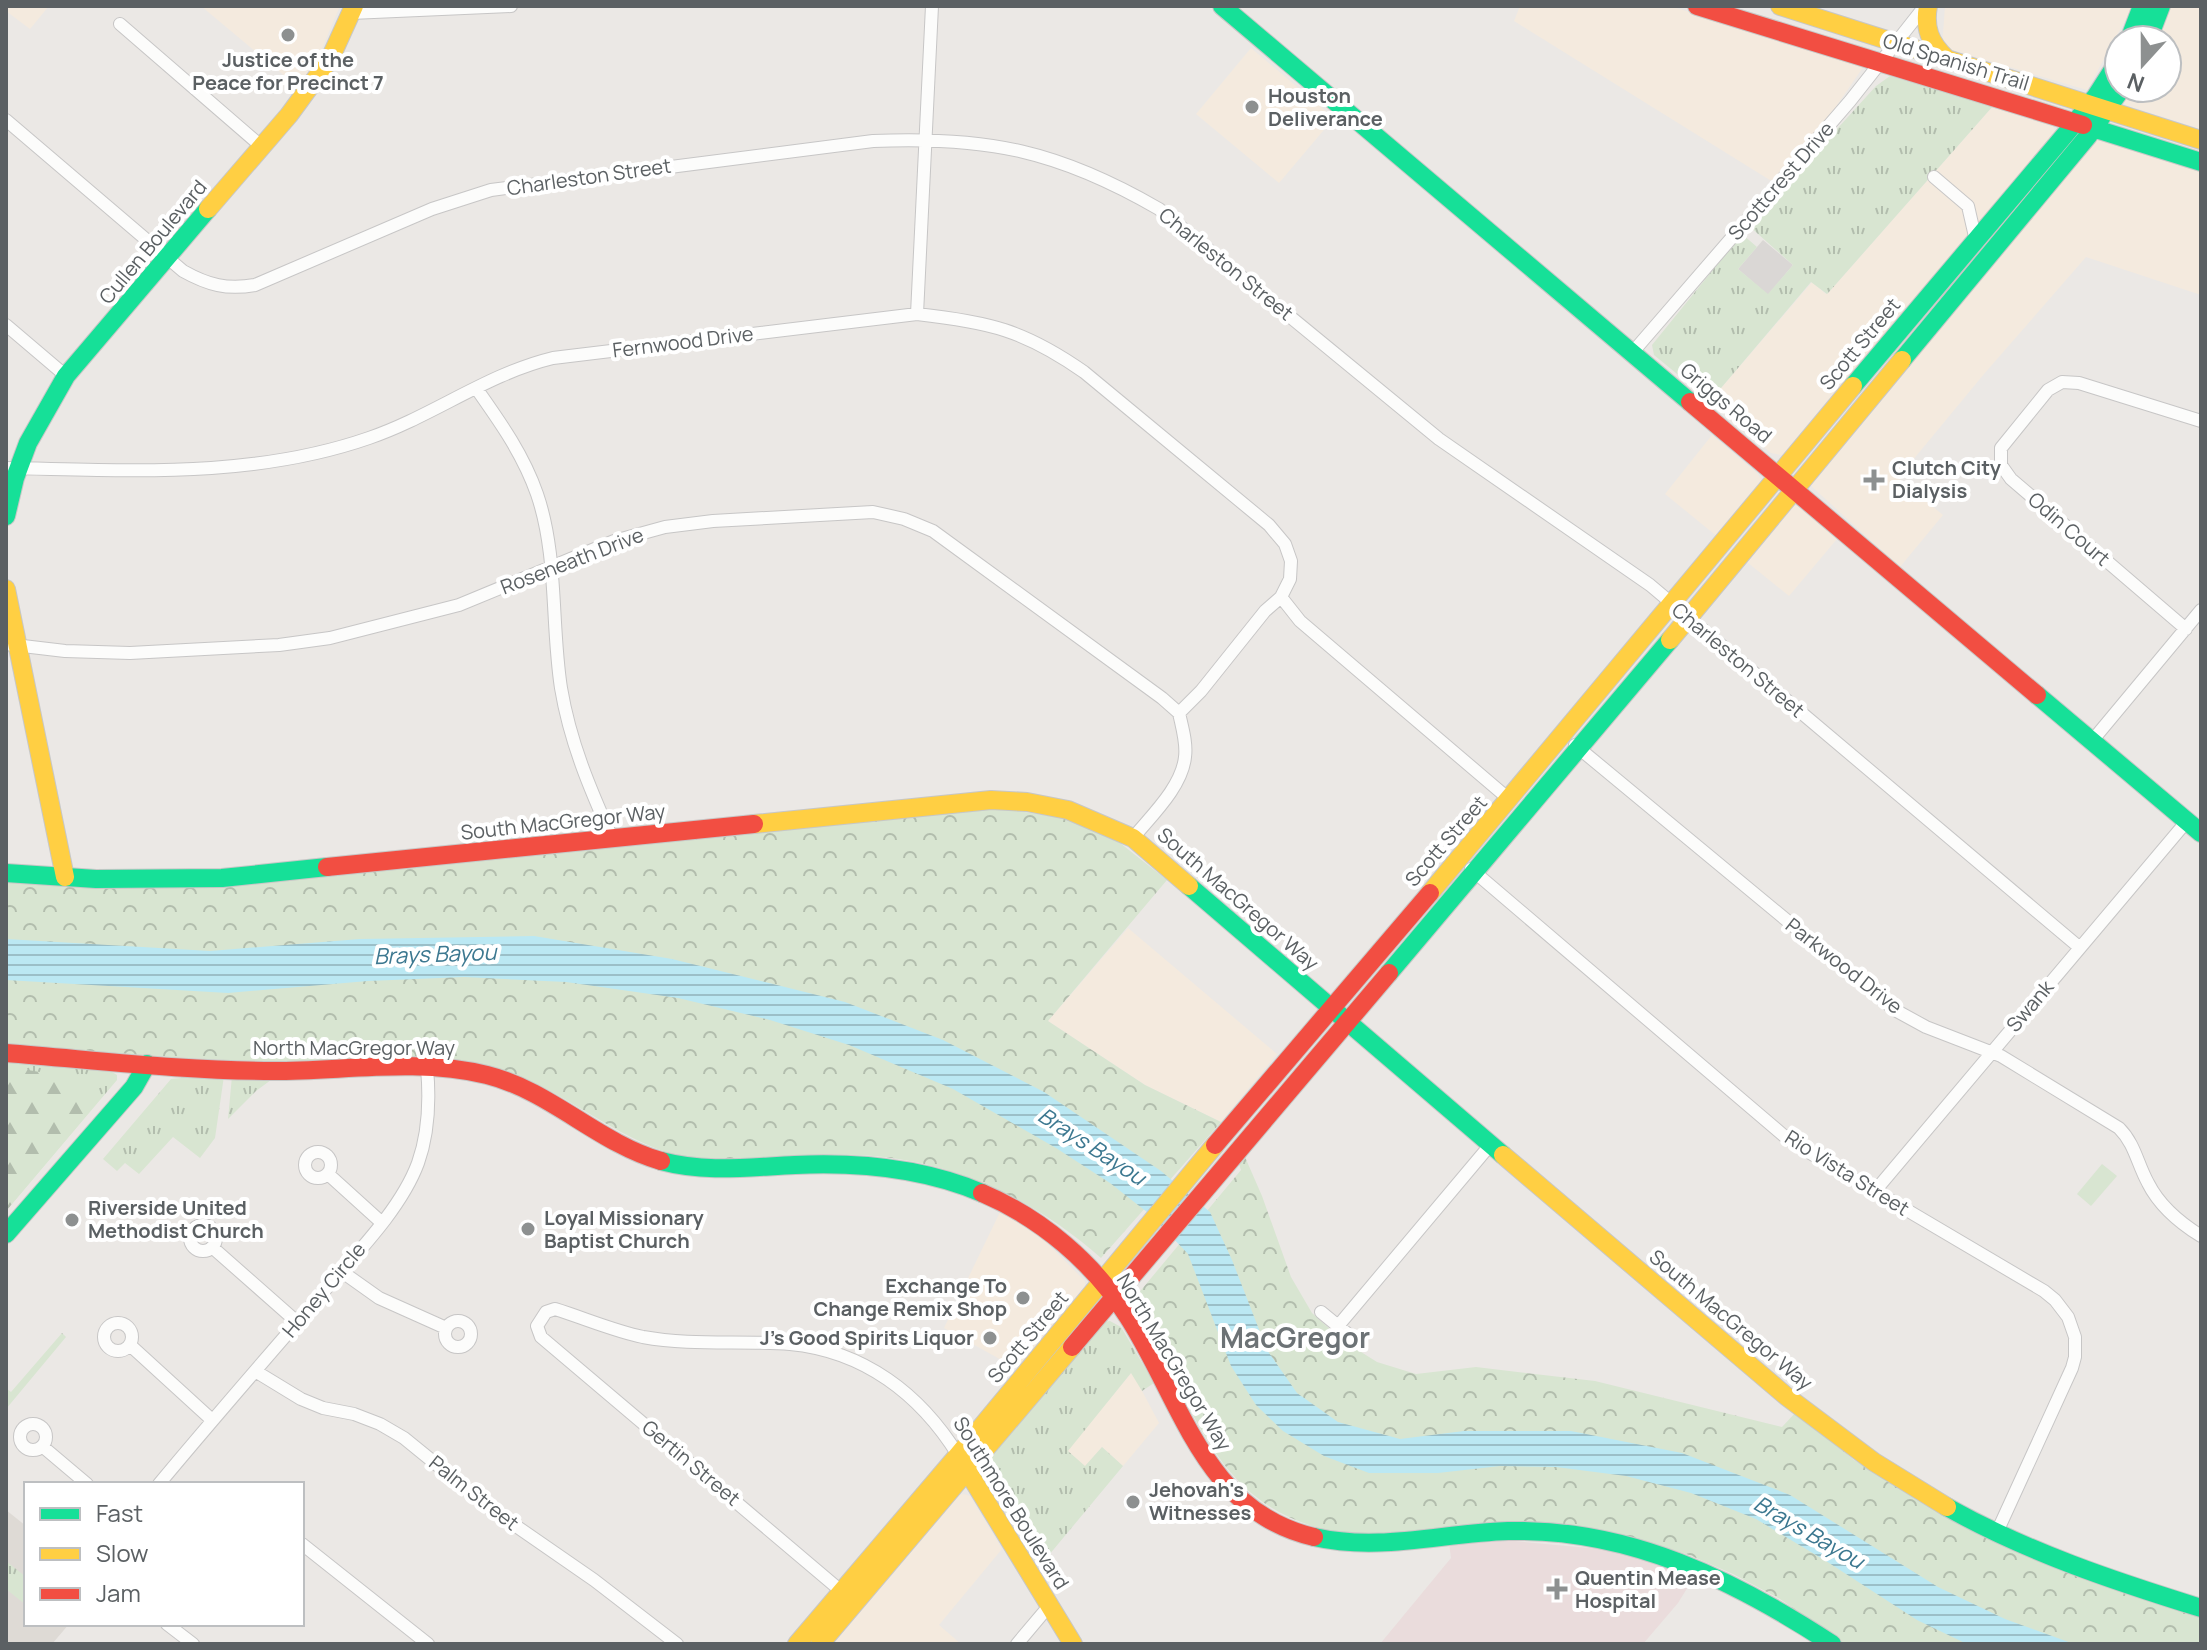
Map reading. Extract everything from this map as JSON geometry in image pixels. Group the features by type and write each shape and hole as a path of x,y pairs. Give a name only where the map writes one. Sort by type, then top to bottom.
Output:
{"main road":[{"name":"Griggs Road","path":"1222,6 2194,827"},
{"name":"Old Spanish Trail","path":"1697,6 1741,12 1879,62 2201,162"},
{"name":"Old Spanish Trail","path":"1780,6 2201,140"},
{"path":"1927,6 1928,38 1949,60"},
{"name":"Cullen Boulevard","path":"6,516 12,468 66,376 289,115 330,59 353,10"},
{"name":"Scott Street","path":"797,1644 848,1597 968,1472 1115,1297 1130,1263 1215,1145 1510,800 1778,475 2093,129 2103,97"},
{"name":"Scott Street","path":"820,1644 848,1597 958,1455 1102,1282 1130,1263 1230,1158 1475,872 1793,488 1983,247 2075,123 2103,104"},
{"path":"6,589 12,645 65,877"},
{"name":"South MacGregor Way","path":"6,873 65,877 222,878 991,800 1027,802 1068,810 1133,838 1810,1415 1860,1453 1932,1499 1997,1532 2067,1562 2201,1608"},
{"name":"North MacGregor Way","path":"6,1053 268,1071 457,1069 521,1085 549,1099 621,1145 679,1166 742,1170 846,1163 899,1169 933,1177 982,1193 1019,1211 1080,1259 1115,1297 1166,1386 1195,1445 1216,1473 1247,1502 1303,1534 1348,1544 1374,1545 1409,1544 1465,1534 1510,1531 1577,1534 1623,1543 1687,1562 1729,1581 1772,1604 1832,1644"},
{"path":"6,1234 134,1087 147,1064"},
{"name":"Southmore Boulevard","path":"958,1455 1073,1644"}],"street":[{"path":"353,10 511,6"},
{"path":"917,314 932,6"},
{"name":"Scottcrest Drive","path":"1632,353 1850,101 1927,6"},
{"path":"120,24 261,146"},
{"name":"Charleston Street","path":"6,120 167,259 200,281 236,289 255,285 432,209 491,190 873,141 924,139 981,142 1028,152 1114,182 1159,209 1439,439 1589,540 1672,604 2079,947"},
{"path":"1934,177 1968,206 1983,247"},
{"name":"Fernwood Drive","path":"12,468 206,469 287,460 391,430 522,366 553,358 917,314 977,321 1013,331 1054,351 1084,372 1269,525 1285,544 1291,561 1290,579 1281,597"},
{"path":"6,325 66,376"},
{"name":"Odin Court","path":"2186,629 2011,479 2001,465 2001,448 2048,390 2062,382 2079,383 2201,421"},
{"path":"476,388 527,470 547,531 561,687 585,779 612,838"},
{"name":"Roseneath Drive","path":"12,645 65,651 130,653 279,645 330,638 459,605 614,541 665,527 713,521 873,512 904,519 933,531 965,552 1179,713"},
{"path":"1133,838 1169,796 1185,759 1179,713 1201,691 1265,611 1281,597 1300,621 1510,800"},
{"path":"2092,741 2201,610"},
{"name":"Parkwood Drive","path":"1564,735 1895,1010 1926,1027 1992,1052 2119,1128 2133,1146 2148,1184 2158,1198 2176,1218 2201,1236"},
{"name":"Swank","path":"1875,1191 2079,947 2194,827"},
{"name":"Rio Vista Street","path":"1459,859 1783,1135 2044,1291 2062,1308 2072,1327 2075,1346 2072,1368 1997,1532"},
{"name":"Honey Circle","path":"162,1480 401,1196 417,1164 427,1128 430,1098 427,1068"},
{"path":"1338,1326 1491,1144"},
{"path":"328,1174 381,1222"},
{"path":"212,1247 297,1322"},
{"path":"341,1271 379,1298 446,1328"},
{"name":"Southmore Boulevard","path":"541,1318 555,1309 641,1336 691,1342 790,1344 823,1349 855,1361 918,1401 958,1455"},
{"path":"1321,1312 1355,1340"},
{"name":"Gertin Street","path":"541,1318 537,1326 541,1337 848,1597"},
{"path":"131,1346 212,1420"},
{"name":"Palm Street","path":"255,1371 301,1399 323,1408 354,1414 404,1438 490,1508 594,1580 677,1644"},
{"path":"42,1446 85,1482"},
{"path":"304,1546 428,1644"},
{"path":"1017,1644 1049,1606"},
{"path":"170,1626 193,1644"}],"shaded area":[{"path":"6,6 49,6 30,29 6,11"},
{"path":"201,6 340,6 323,46 299,88"},
{"path":"1520,6 1670,6 1864,66 1835,108 1773,182 1514,21"},
{"path":"1945,6 2133,6 2123,24 2103,24 2103,61 2087,90 1942,47"},
{"path":"2167,6 2201,6 2201,129 2125,104 2183,104 2183,24 2160,24"},
{"path":"1251,48 1334,118 1279,183 1196,114"},
{"path":"1993,106 2054,126 2055,135 1786,456 1771,453 1710,401 1812,282 1826,294 1829,292"},
{"path":"2097,139 2201,171 2201,295 2086,257 1898,478 1943,515 1900,567 1809,484 2088,145"},
{"path":"1763,240 1793,265 1768,295 1738,269"},
{"path":"1712,435 1761,480 1760,486 1719,538 1665,494"},
{"path":"1789,506 1798,506 1837,539 1789,596 1742,558"},
{"path":"1128,928 1277,1054 1221,1122 1145,1085 1048,1021"},
{"path":"1001,1210 1044,1240 1085,1281 1085,1288 1021,1371 944,1328"},
{"path":"1132,1372 1159,1423 1123,1466 1102,1447 1085,1467 1067,1451"},
{"path":"958,1495 970,1496 1002,1549 939,1625 961,1644 830,1644"},
{"path":"6,1510 24,1524 24,1626 67,1626 52,1644 6,1644"},
{"name":"Quentin Mease Hospital","path":"1493,1539 1621,1551 1696,1574 1678,1603 1643,1644 1380,1644 1451,1558 1449,1543"}],"green space":[{"path":"1890,76 1993,106 1829,292 1827,294 1811,282 1710,401 1654,355 1652,345 1742,234 1757,247 1738,269 1768,294 1793,265 1749,226 1876,86"},
{"path":"1001,808 1067,819 1120,843 1167,880 1048,1021 1145,1085 1221,1122 1101,1258 1072,1234 1010,1195 941,1168 869,1156 831,1155 744,1162 692,1159 636,1140 560,1096 507,1071 478,1064 433,1059 319,1062 223,1060 6,1044 6,880 118,888 243,884"},
{"path":"6,1060 112,1072 117,1075 117,1080 6,1211"},
{"path":"6,1067 55,1076 97,1103 6,1211"},
{"path":"181,1074 224,1076 215,1138 200,1158 173,1137 139,1174 125,1163 117,1171 103,1159 171,1079 181,1078"},
{"path":"232,1076 275,1077 228,1119"},
{"path":"1245,1157 1291,1277 1312,1313 1342,1340 1377,1362 1416,1374 1476,1367 1595,1381 1782,1427 1796,1412 1854,1460 1949,1516 2201,1614 2201,1644 1845,1644 1780,1599 1733,1574 1689,1555 1629,1536 1357,1537 1289,1517 1263,1502 1223,1463 1190,1410 1132,1301 1241,1170 1239,1164"},
{"path":"2102,1164 2117,1176 2091,1206 2077,1194"},
{"path":"1110,1321 1121,1327 1154,1383 1142,1391 1131,1373 1068,1451 1085,1466 1102,1447 1123,1466 1039,1567 987,1482 982,1466 1103,1322"},
{"path":"62,1333 66,1337 6,1409 6,1388 11,1392"},
{"path":"6,1561 24,1575 24,1603 6,1589"}],"water":[{"name":"Brays Bayou","path":"534,936 672,959 845,1002 943,1040 1044,1092 1161,1171 1210,1212 1267,1350 1297,1393 1338,1422 1400,1439 1464,1431 1571,1431 1682,1453 1790,1495 1938,1587 2005,1619 2074,1644 1967,1644 1917,1620 1756,1519 1691,1493 1626,1476 1556,1467 1500,1466 1438,1473 1369,1473 1324,1456 1283,1431 1256,1405 1231,1366 1188,1254 1152,1216 1110,1183 1056,1148 953,1089 849,1045 770,1020 678,998 566,982 464,977 368,981 228,993 6,980 6,939 210,951 360,939"}],"traffic: fast":[{"path":"1222,6 1690,402"},
{"path":"2135,24 2142,6"},
{"path":"2154,24 2161,6"},
{"path":"1853,386 2069,130 2103,85"},
{"path":"1902,360 2088,136 2111,104"},
{"path":"2083,125 2201,162"},
{"path":"6,516 28,443 66,376 208,209"},
{"path":"1389,973 1670,640"},
{"path":"2037,695 2201,833"},
{"path":"6,873 96,879 222,878 327,867"},
{"path":"1189,886 1503,1155"},
{"path":"6,1234 134,1087 147,1064"},
{"path":"661,1161 711,1168 819,1164 890,1168 960,1184 982,1193"},
{"path":"1947,1507 2040,1552 2201,1608"},
{"path":"1314,1537 1363,1543 1508,1531 1553,1532 1596,1538 1679,1562 1718,1579 1832,1644"}],"traffic: slow":[{"path":"208,209 289,115 330,59 354,6"},
{"path":"1780,6 2201,140"},
{"path":"1928,6 1930,35 1946,58"},
{"path":"1670,640 1902,360"},
{"path":"1430,893 1853,386"},
{"path":"6,589 65,877"},
{"path":"754,824 991,800 1027,802 1068,810 1133,838 1189,886"},
{"path":"797,1644 1215,1145"},
{"path":"1503,1155 1786,1396 1874,1462 1947,1507"},
{"path":"820,1644 1072,1347"},
{"path":"962,1462 1073,1644"}],"traffic: jam":[{"path":"1697,6 2083,125"},
{"path":"1690,402 2037,695"},
{"path":"327,867 754,824"},
{"path":"1215,1145 1430,893"},
{"path":"1072,1347 1389,973"},
{"path":"6,1053 240,1071 407,1066 461,1070 487,1075 532,1093 616,1142 661,1161"},
{"path":"982,1193 1045,1229 1099,1278 1128,1317 1200,1448 1221,1478 1246,1504 1277,1524 1314,1537"}],"place":[{"name":"Justice of the Peace for Precinct 7","path":"288,35"},
{"name":"Houston Deliverance","path":"1252,107"},
{"name":"Clutch City Dialysis","path":"1874,480"},
{"name":"Riverside United Methodist Church","path":"72,1220"},
{"name":"Loyal Missionary Baptist Church","path":"528,1229"},
{"name":"Exchange To Change Remix Shop","path":"1023,1298"},
{"name":"J's Good Spirits Liquor","path":"990,1338"},
{"name":"Jehovah's Witnesses","path":"1133,1502"},
{"name":"Quentin Mease Hospital","path":"1557,1589"}],"district":[{"name":"MacGregor","path":"1295,1338"}]}
